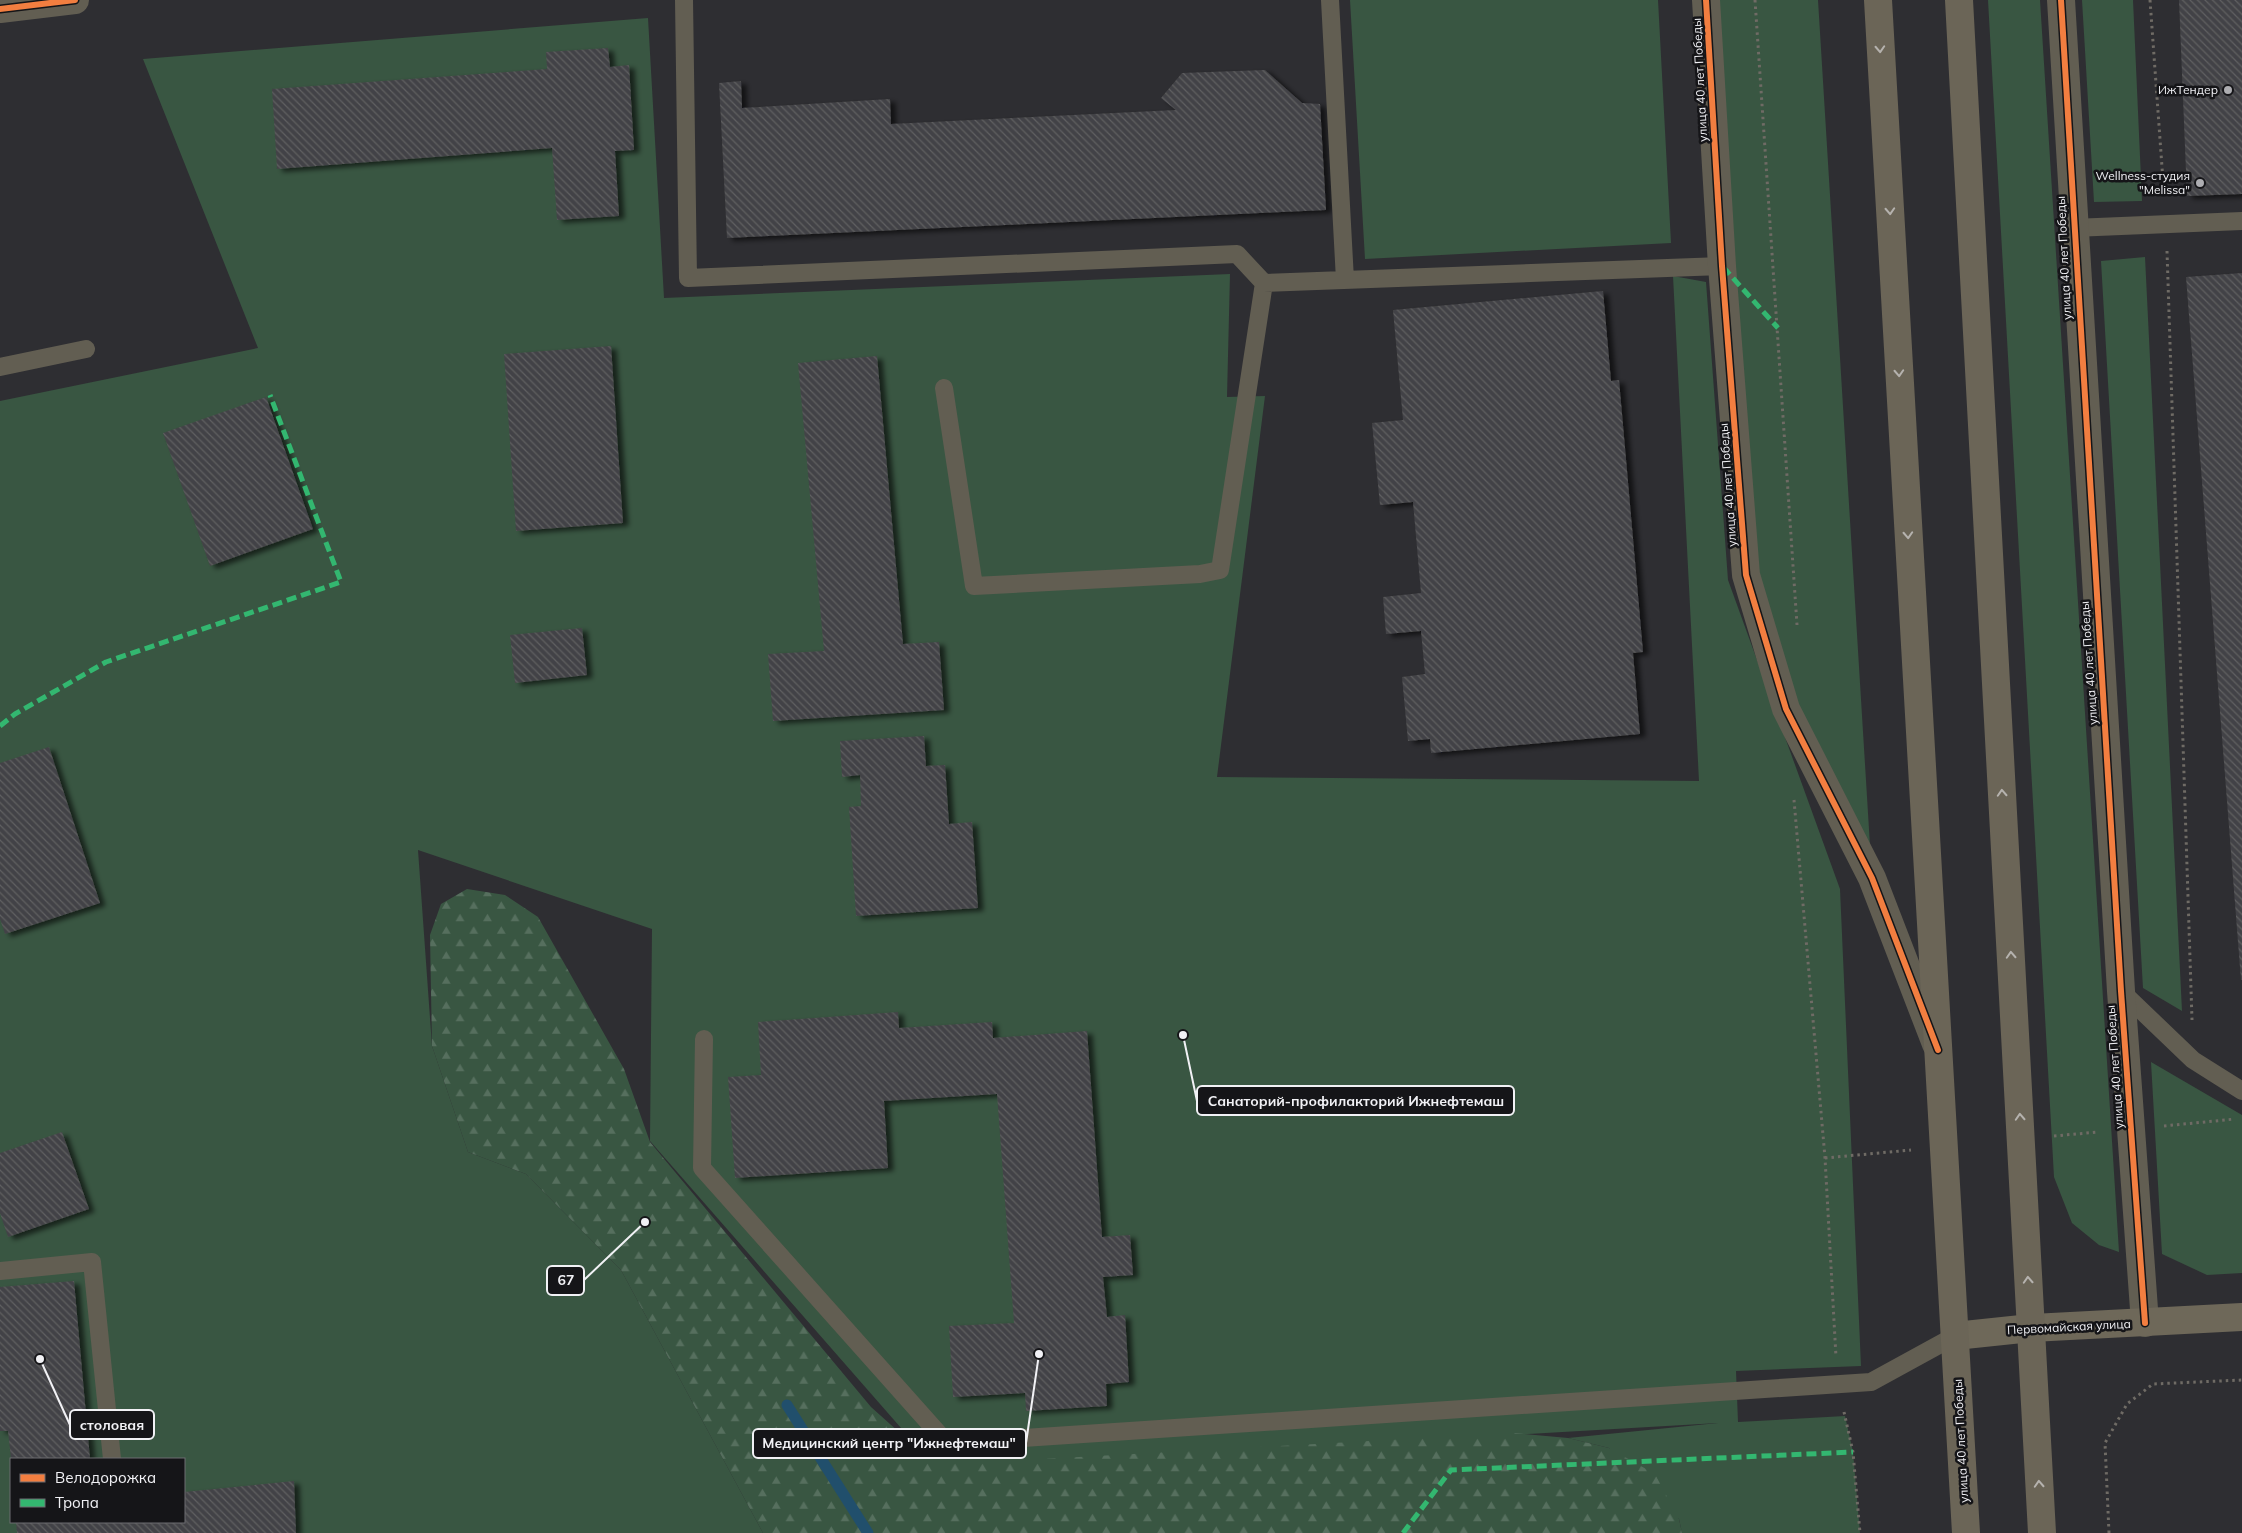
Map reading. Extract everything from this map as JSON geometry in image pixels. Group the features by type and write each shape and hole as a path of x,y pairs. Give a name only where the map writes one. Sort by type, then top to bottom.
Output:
{"main road":[{"name":"улица 40 лет Победы","path":"1878,0 1966,1533"},
{"path":"1959,0 2042,1533"},
{"name":"Первомайская улица","path":"1955,1336 2031,1328 2242,1317"}],"street":[{"path":"0,9 75,0"},
{"name":"улица 40 лет Победы","path":"1706,0 1722,266 1746,575 1786,709 1872,878 1938,1050"},
{"name":"улица 40 лет Победы","path":"2061,0 2073,228 2121,991 2145,1323"}],"lane":[{"path":"684,0 688,278 1237,254 1264,283 1722,266"},
{"path":"1330,0 1345,280"},
{"path":"2073,228 2242,221"},
{"path":"944,388 974,586 1200,574 1220,570 1264,283"},
{"path":"0,367 86,349"},
{"path":"2121,991 2193,1060 2242,1091"},
{"path":"704,1039 702,1168 947,1443 1871,1382 1955,1336"},
{"path":"0,1271 92,1262 112,1458"}],"path":[{"path":"2150,0 2166,224 2193,1060"},
{"path":"2108,1533 2105,1443 2126,1404 2153,1384 2242,1380"}],"green space":[{"path":"1350,0 1658,0 1671,243 1365,259"},
{"path":"1708,0 1818,0 1872,878 1786,709 1746,575"},
{"path":"1988,0 2040,0 2119,1252 2099,1245 2072,1223 2054,1177"},
{"path":"2082,0 2133,0 2142,201 2094,202"},
{"path":"648,18 664,298 1230,274 1227,397 1265,396 1217,777 1699,781 1673,276 1706,282 1728,580 1840,889 1861,1366 1736,1371 1738,1422 1845,1416 1853,1452 1860,1533 1682,1533 1679,1519 1609,1448 1568,1438 1718,1423 936,1468 650,1141 652,929 418,850 432,1046 468,1152 526,1174 621,1270 763,1533 0,1533 0,401 258,348 143,59"},
{"path":"2145,257 2182,1011 2143,988 2101,261"},
{"path":"467,889 505,895 538,917 624,1069 650,1142 871,1407 900,1433 934,1457 1005,1461 1514,1433 1568,1438 1609,1448 1655,1474 1679,1519 1682,1533 763,1533 621,1270 526,1174 468,1152 432,1046 430,935 441,904"},
{"path":"2151,1062 2242,1115 2242,1273 2207,1275 2162,1254"}],"building":[{"path":"2179,0 2242,0 2242,194 2187,196"},
{"path":"608,48 610,67 629,65 634,150 615,151 619,216 557,220 552,148 277,169 272,89 547,69 546,52"},
{"path":"1265,70 1302,103 1320,104 1326,210 727,238 719,83 741,81 742,108 890,99 891,124 1176,110 1161,98 1182,73"},
{"path":"2242,273 2242,980 2241,980 2186,277"},
{"path":"1603,291 1611,381 1619,380 1643,652 1633,653 1640,734 1431,753 1430,739 1408,741 1402,677 1425,674 1421,631 1386,634 1383,597 1421,593 1413,502 1380,505 1372,423 1403,420 1393,310"},
{"path":"611,346 623,523 516,531 504,354"},
{"path":"877,356 903,644 939,642 944,710 773,721 768,654 824,651 798,363"},
{"path":"266,397 313,529 210,566 163,433"},
{"path":"582,628 587,675 515,683 510,635"},
{"path":"924,736 926,766 945,765 949,824 972,822 978,908 856,916 849,807 861,806 860,775 842,777 840,741"},
{"path":"49,747 100,903 5,934 0,919 0,763"},
{"path":"898,1012 899,1028 992,1022 993,1038 1087,1031 1102,1237 1130,1235 1133,1275 1103,1277 1107,1317 1125,1315 1129,1382 1106,1384 1107,1406 1026,1411 1025,1393 953,1397 949,1326 1014,1323 997,1094 884,1101 888,1168 735,1178 728,1077 761,1075 758,1022"},
{"path":"62,1132 89,1209 8,1237 0,1213 0,1153"},
{"path":"74,1281 90,1458 11,1458 8,1431 0,1431 0,1287"},
{"path":"294,1481 296,1533 17,1533 16,1523 185,1523 185,1492"}],"waterway":[{"path":"787,1405 868,1533"}],"marked path":[{"path":"1723,267 1778,328"},
{"path":"0,726 15,714 106,662 341,582 270,395"},
{"path":"1403,1533 1451,1470 1853,1452"}],"cycle path":[{"path":"0,9 75,0"},
{"path":"1706,0 1722,266 1746,575 1786,709 1872,878 1938,1050"},
{"path":"2061,0 2121,991 2145,1323"}],"place":[{"name":"ИжТендер","path":"2228,90"},
{"name":"Wellness-студия \"Melissa\"","path":"2200,183"},
{"name":"Санаторий-профилакторий Ижнефтемаш","path":"1183,1035"},
{"name":"67","path":"645,1222"},
{"name":"Медицинский центр \"Ижнефтемаш\"","path":"1039,1354"},
{"name":"столовая","path":"40,1359"}]}
